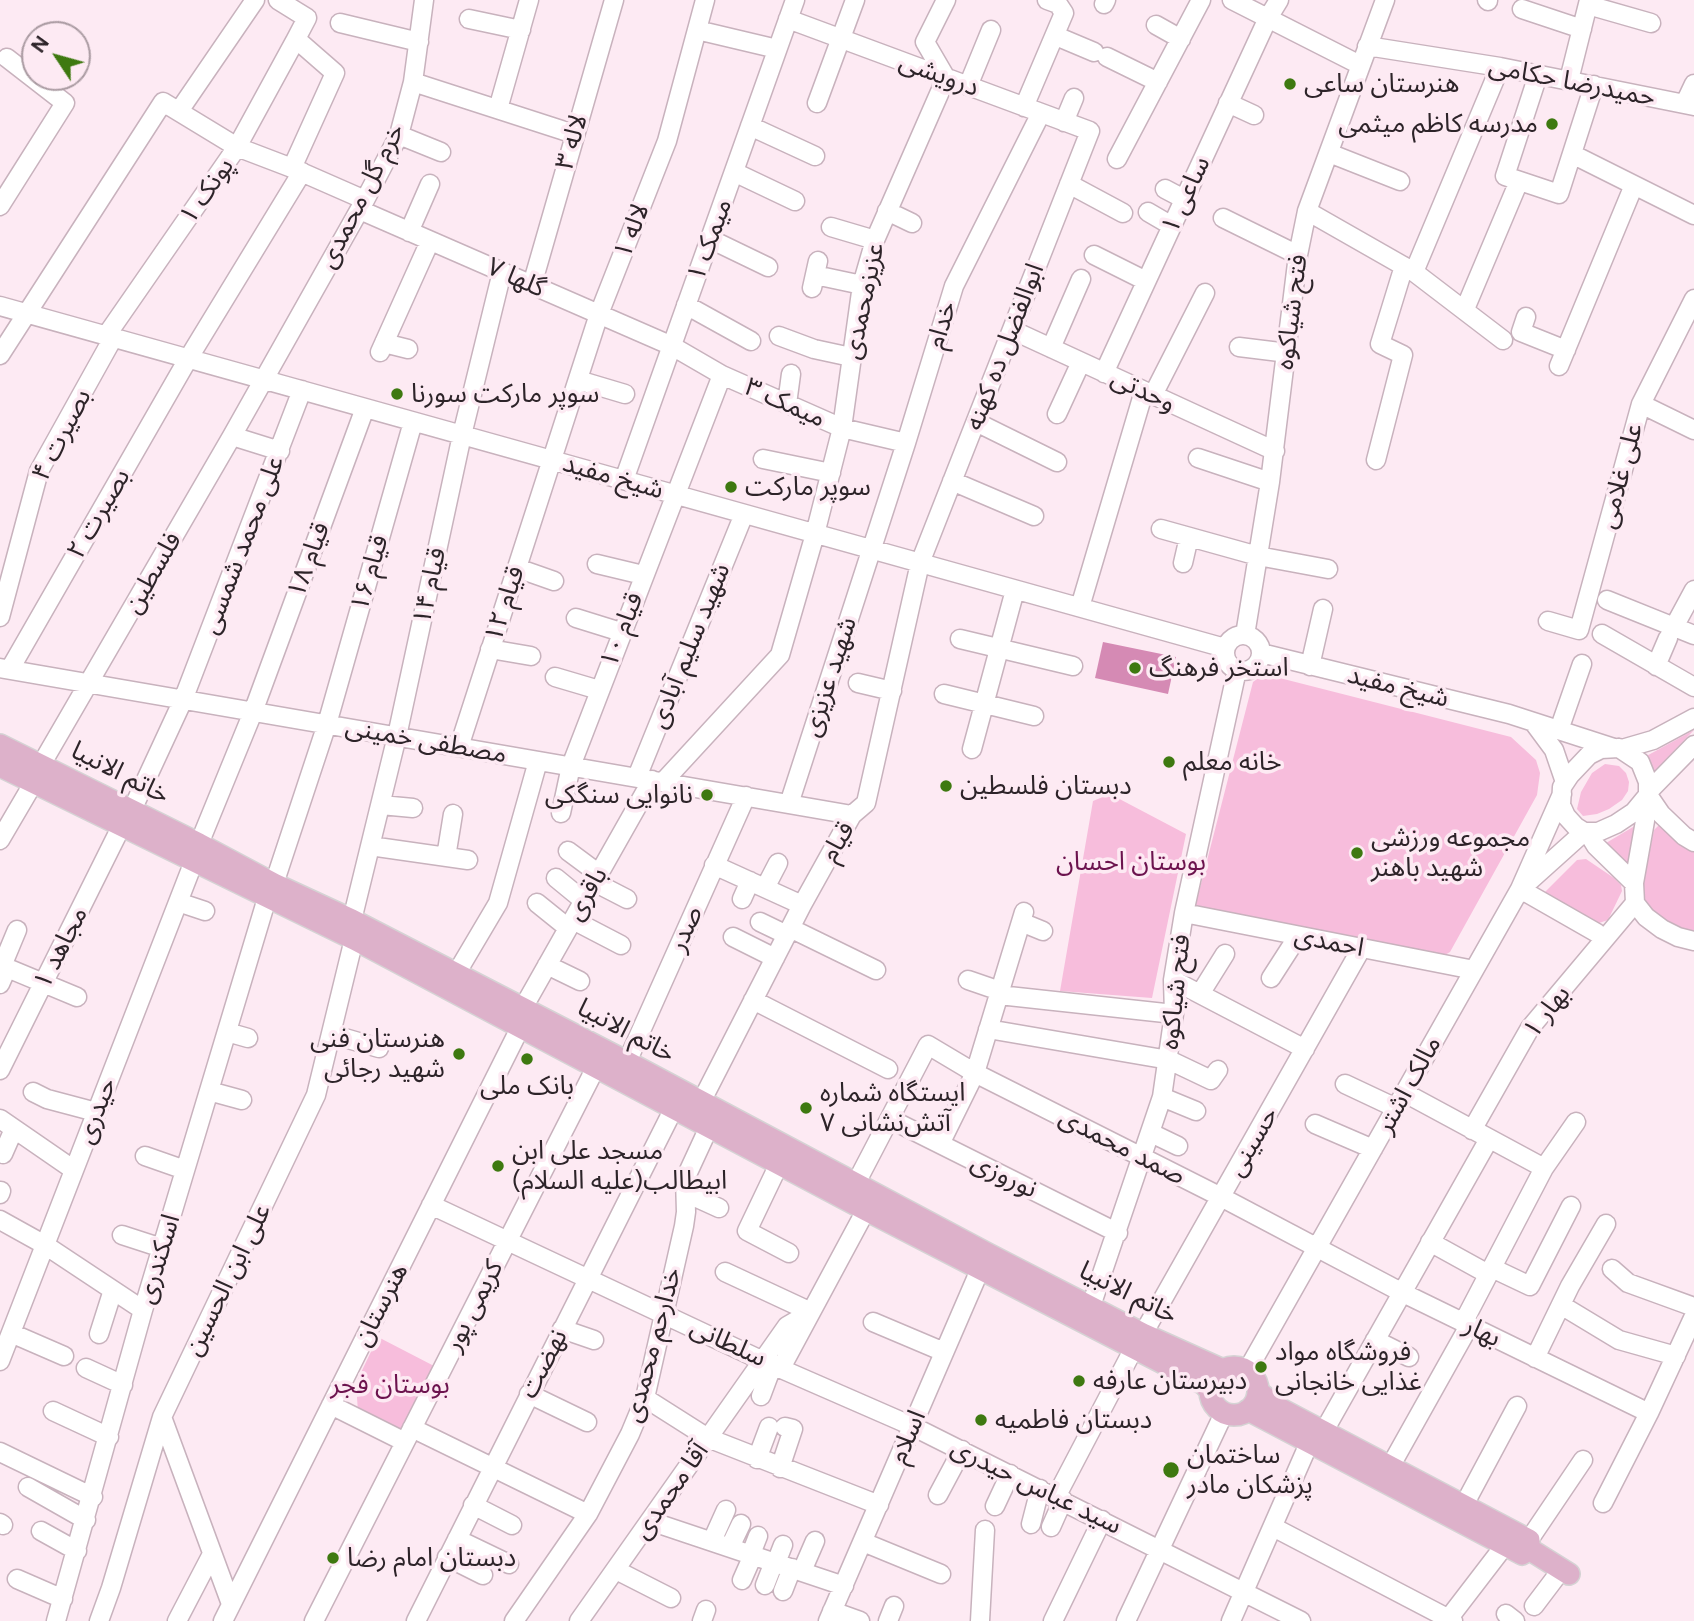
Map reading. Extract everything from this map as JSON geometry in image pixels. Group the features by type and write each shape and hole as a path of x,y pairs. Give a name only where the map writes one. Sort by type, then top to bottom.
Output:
{"main road":[{"name":"خاتم الانبیا","path":"0,745 38,773 270,891 456,974 596,1067 694,1114 855,1185 984,1261 1139,1341 1223,1370"},
{"name":"خاتم الانبیا","path":"0,766 38,773"},
{"name":"خاتم الانبیا","path":"353,930 522,1017 627,1062 694,1114 779,1164 866,1210 1091,1306 1204,1384 1211,1392"},
{"path":"1235,1368 1247,1371 1253,1376 1258,1391 1257,1398 1248,1410 1237,1415 1224,1413 1215,1404 1211,1392 1214,1380 1223,1370 1235,1368"},
{"path":"1258,1391 1317,1436 1505,1545 1522,1554 1529,1544"},
{"path":"1248,1410 1390,1467 1464,1505 1529,1544 1565,1572"}],"street":[{"path":"0,355 171,107 255,0"},
{"path":"278,0 307,18 296,39"},
{"name":"خرم گل محمدی","path":"263,380 363,205 399,135 413,82 425,0"},
{"path":"498,109 529,0"},
{"name":"لاله ۳","path":"532,285 614,0"},
{"name":"لاله ۱","path":"552,460 599,314 667,141 705,0"},
{"name":"میمک ۱","path":"624,480 795,0"},
{"path":"817,103 855,0"},
{"path":"946,0 925,42 946,78"},
{"path":"1117,159 1201,0"},
{"name":"ساعی ۱","path":"1104,373 1228,103 1279,0"},
{"name":"فتح شیاکوه","path":"1245,635 1275,451 1298,255 1307,211 1385,0"},
{"path":"1236,1 1360,65"},
{"path":"1569,80 1588,3 1627,8 1651,23"},
{"name":"خدام","path":"872,549 954,286 1032,110 1064,13 1055,4"},
{"path":"1522,9 1582,29"},
{"path":"469,19 521,30"},
{"name":"درویشی","path":"789,19 1090,131"},
{"path":"340,23 419,42"},
{"path":"1156,25 1181,39"},
{"path":"698,30 773,48"},
{"path":"968,86 991,30"},
{"path":"1056,36 1158,82"},
{"name":"بصیرت ۲","path":"5,668 297,170 335,73 296,39"},
{"name":"پونک ۱","path":"109,337 237,148 296,39"},
{"name":"حمیدرضا حکامی","path":"1367,46 1500,67 1689,104"},
{"path":"0,206 65,103 7,58"},
{"path":"1376,460 1403,355 1380,344 1409,269 1500,67"},
{"path":"1465,309 1512,179 1538,75"},
{"name":"عزیزمحمدی","path":"651,780 780,655 842,428 862,285 875,240 946,78"},
{"path":"413,82 574,134"},
{"path":"1689,104 1694,84"},
{"path":"1512,179 1559,194 1594,85"},
{"path":"1064,122 1074,98"},
{"path":"1228,103 1254,115"},
{"name":"گلها ۷","path":"171,107 237,148 297,170 408,232 672,346"},
{"path":"750,127 815,156"},
{"name":"ابوالفضل ده کهنه","path":"920,563 1090,131"},
{"path":"399,135 441,152"},
{"path":"1329,153 1400,181"},
{"path":"1572,154 1694,215"},
{"path":"734,172 795,201"},
{"path":"408,232 430,184"},
{"path":"1069,184 1123,213"},
{"path":"1526,317 1521,332 1563,358 1634,185"},
{"path":"1165,189 1184,199"},
{"path":"887,211 912,223"},
{"path":"1307,211 1409,269 1503,340"},
{"path":"1148,212 1172,226"},
{"path":"1223,218 1298,255"},
{"path":"831,227 875,240"},
{"path":"710,239 768,267"},
{"path":"408,349 382,348 430,241"},
{"path":"1094,255 1146,281"},
{"name":"قیام ۱۴","path":"370,846 397,736 462,435 502,272"},
{"path":"815,275 862,285"},
{"path":"1051,348 1082,279"},
{"path":"1080,607 1149,393 1205,293"},
{"name":"علی غلامی","path":"1548,621 1579,630 1641,404 1694,299"},
{"path":"686,305 751,341"},
{"name":"شیخ مفید","path":"0,306 1225,648"},
{"name":"وحدتی","path":"1012,330 1275,451"},
{"path":"779,336 814,349 851,357"},
{"name":"بصیرت ۴","path":"0,617 40,471 109,337"},
{"name":"میمک ۳","path":"672,346 722,375 842,428 906,443"},
{"path":"1239,347 1288,353"},
{"path":"1057,414 1081,362"},
{"path":"787,404 791,374"},
{"name":"قیام ۱۰","path":"561,813 570,766 722,375"},
{"name":"فلسطین","path":"0,840 263,380"},
{"path":"578,380 625,394"},
{"name":"علی محمد شمسی","path":"127,818 183,700 302,390"},
{"path":"1641,404 1694,430"},
{"name":"قیام ۱۸","path":"197,853 253,712 365,408"},
{"name":"قیام ۱۶","path":"270,891 327,724 414,422"},
{"path":"976,422 1057,462"},
{"path":"232,436 280,451"},
{"path":"1198,458 1270,482"},
{"path":"763,459 831,473"},
{"name":"قیام ۱۲","path":"458,747 552,460"},
{"path":"952,481 1034,516"},
{"name":"شهید سلیم آبادی","path":"651,780 744,514"},
{"path":"1161,529 1258,556 1328,569"},
{"path":"1183,563 1189,537"},
{"name":"شهید عزیزی","path":"789,804 872,549"},
{"name":"قیام","path":"694,1114 852,814 866,803 920,563"},
{"path":"597,564 643,575"},
{"path":"517,568 554,580"},
{"path":"972,749 1015,590"},
{"path":"1657,666 1694,590"},
{"path":"1607,600 1671,633 1694,635"},
{"path":"1310,666 1323,609"},
{"path":"576,618 621,632"},
{"path":"1602,634 1694,687"},
{"path":"1245,635 1255,639 1261,653 1253,668 1242,671 1227,661 1225,648 1235,636 1245,635"},
{"path":"960,639 1073,666"},
{"path":"491,649 531,656"},
{"name":"شیخ مفید","path":"1261,653 1509,714 1618,748"},
{"path":"1559,730 1582,664"},
{"name":"مصطفی خمینی","path":"5,668 852,814"},
{"name":"فتح شیاکوه","path":"1091,1306 1162,1097 1174,1014 1173,980 1184,913 1237,670"},
{"path":"555,677 599,690"},
{"path":"858,683 891,691"},
{"path":"944,694 1034,716"},
{"path":"1563,788 1589,755 1601,749 1653,740 1694,718"},
{"path":"1534,723 1554,750 1566,816 1576,827 1586,832 1598,832 1634,812 1694,745"},
{"path":"1618,748 1640,762 1646,772 1645,821 1634,883 1635,903 1646,917 1662,929 1694,941"},
{"path":"456,974 498,904 538,761"},
{"name":"باقری","path":"522,1017 570,924 651,780"},
{"name":"مالک اشتر","path":"1247,1371 1520,889 1563,788"},
{"path":"1647,795 1661,814 1694,842"},
{"name":"صدر","path":"627,1062 746,796"},
{"path":"381,805 413,808"},
{"path":"446,857 453,814"},
{"name":"مجاهد ۱","path":"0,1070 127,818"},
{"path":"1586,832 1595,846 1634,883"},
{"path":"1586,832 1520,889 1597,933"},
{"path":"370,846 468,860"},
{"name":"علی ابن الحسین","path":"99,1621 162,1417 316,1095 370,846"},
{"path":"568,851 597,878 627,899"},
{"name":"حیدری","path":"0,1360 197,853"},
{"path":"742,899 778,863"},
{"path":"714,865 802,905"},
{"path":"556,878 584,901"},
{"name":"اسکندری","path":"56,1621 93,1497 143,1310 270,891"},
{"path":"178,902 205,911"},
{"path":"537,903 570,924 621,945"},
{"name":"بهار ۱","path":"1472,1130 1530,1028 1635,903"},
{"name":"احمدی","path":"1184,913 1474,970"},
{"path":"940,1144 975,1073 1023,917 1043,931"},
{"path":"760,922 876,970"},
{"path":"17,930 2,971 77,997"},
{"path":"1271,978 1298,936"},
{"path":"733,937 775,958"},
{"name":"حسینی","path":"1053,1495 1361,949"},
{"path":"1200,994 1225,954"},
{"path":"548,965 580,981"},
{"path":"968,980 999,993 1174,1014"},
{"path":"1173,980 1306,1049"},
{"path":"753,1000 888,1069"},
{"name":"هنرستان","path":"223,1621 522,1017"},
{"path":"988,1029 1169,1060 1211,1080 1218,1070"},
{"path":"227,1032 248,1038"},
{"path":"331,1034 379,1048"},
{"name":"صمد محمدی","path":"890,1119 928,1045 975,1073 1317,1247"},
{"name":"کریمی پور","path":"314,1621 596,1067"},
{"path":"1345,1084 1400,1100 1472,1130 1544,1168"},
{"path":"209,1091 242,1100"},
{"path":"33,1092 47,1099 96,1112"},
{"path":"1162,1097 1196,1111"},
{"name":"خدارحم محمدی","path":"514,1621 588,1514 630,1434 645,1398 684,1226 694,1114"},
{"name":"نهضت","path":"416,1621 588,1279 694,1114"},
{"path":"855,1185 890,1119"},
{"name":"نوروزی","path":"890,1119 1118,1233"},
{"path":"1390,1467 1544,1168 1576,1122"},
{"path":"3,1154 7,1124 74,1170"},
{"path":"1315,1125 1373,1149"},
{"path":"1151,1133 1178,1146"},
{"path":"1231,1621 1317,1436 1489,1139"},
{"path":"145,1156 186,1170"},
{"path":"779,1164 747,1231 789,1253"},
{"path":"686,1194 719,1208"},
{"name":"سلطانی","path":"431,1205 772,1364 912,1426"},
{"path":"1430,1242 1490,1271 1530,1286 1571,1206"},
{"path":"761,1396 772,1364 811,1312 866,1210"},
{"path":"0,1220 45,1245 143,1310"},
{"path":"1535,1358 1606,1224"},
{"path":"122,1235 162,1248"},
{"name":"بهار","path":"1317,1247 1401,1292 1649,1413"},
{"name":"اسلام","path":"830,1616 984,1261"},
{"path":"1612,1269 1628,1283 1694,1307"},
{"path":"725,1272 811,1312"},
{"path":"99,1334 113,1290"},
{"path":"1561,1305 1619,1339 1676,1356"},
{"path":"1603,1503 1694,1316"},
{"path":"873,1322 944,1352"},
{"path":"562,1329 594,1340"},
{"path":"11,1333 64,1356"},
{"path":"1375,1340 1409,1357"},
{"name":"آقا محمدی","path":"579,1621 708,1438 772,1364"},
{"path":"86,1368 123,1385"},
{"path":"529,1394 587,1422"},
{"path":"645,1398 708,1438 879,1505"},
{"path":"331,1405 491,1468 588,1514"},
{"path":"1464,1505 1517,1406"},
{"path":"53,1411 109,1437"},
{"path":"1126,1621 1224,1413"},
{"path":"162,1417 231,1604"},
{"name":"سید عباس حیدری","path":"912,1426 1301,1621"},
{"path":"757,1459 777,1427 793,1429 780,1468"},
{"path":"938,1495 962,1450"},
{"path":"0,1452 93,1497"},
{"path":"1529,1544 1583,1460"},
{"path":"995,1506 1010,1474"},
{"path":"28,1488 86,1520"},
{"path":"1031,1524 1053,1495"},
{"path":"1051,1527 1053,1495"},
{"path":"473,1506 512,1525"},
{"path":"712,1541 726,1510"},
{"path":"1053,1621 1102,1520"},
{"path":"650,1521 844,1586"},
{"path":"730,1547 741,1524"},
{"path":"1273,1527 1451,1620 1505,1545"},
{"path":"980,1621 985,1530"},
{"path":"41,1531 77,1551"},
{"path":"742,1580 758,1536"},
{"path":"457,1539 509,1564"},
{"path":"765,1585 815,1541"},
{"path":"863,1542 942,1574"},
{"path":"783,1545 786,1566 783,1591"},
{"path":"177,1621 212,1554"},
{"path":"447,1557 483,1575"},
{"path":"615,1570 671,1598"},
{"path":"1534,1606 1565,1572"},
{"path":"17,1579 63,1599"},
{"path":"830,1616 860,1621"}],"green space":[{"name":"مجموعه ورزشی شهید باهنر","path":"1264,674 1511,737 1536,760 1540,773 1537,795 1450,952 1445,955 1194,911 1253,682"},
{"path":"1694,730 1649,777 1641,759"},
{"path":"1605,764 1619,766 1626,773 1628,791 1622,800 1609,809 1583,816 1577,809 1581,792 1592,773"},
{"name":"بوستان احسان","path":"1110,794 1186,834 1152,998 1060,991 1093,801"},
{"path":"1638,824 1628,870 1601,846"},
{"path":"1659,825 1694,850 1694,931 1659,918 1641,894 1654,830"},
{"path":"1586,859 1614,878 1621,885 1622,891 1608,920 1593,925 1541,896 1577,860"},
{"name":"بوستان فجر","path":"378,1337 436,1367 401,1434 358,1412 356,1383"}],"shaded area":[{"name":"استخر فرهنگ","path":"1103,642 1176,657 1168,694 1095,678"}],"place":[{"name":"هنرستان ساعی","path":"1290,84"},
{"name":"مدرسه كاظم ميثمى","path":"1552,124"},
{"name":"سوپر مارکت سورنا","path":"397,394"},
{"name":"سوپر مارکت","path":"731,487"},
{"name":"استخر فرهنگ","path":"1135,668"},
{"name":"خانه معلم","path":"1169,762"},
{"name":"دبستان فلسطین","path":"946,786"},
{"name":"نانوایی سنگکی","path":"707,795"},
{"name":"مجموعه ورزشی شهید باهنر","path":"1357,853"},
{"name":"هنرستان فنی شهید رجائی","path":"459,1054"},
{"name":"بانک ملی","path":"527,1059"},
{"name":"ایستگاه شماره ۷ آتش‌نشانی","path":"806,1108"},
{"name":"مسجد علی ابن ابیطالب(علیه السلام)","path":"498,1166"},
{"name":"فروشگاه مواد غذایی خانجانی","path":"1261,1367"},
{"name":"دبیرستان عارفه","path":"1079,1381"},
{"name":"دبستان فاطمیه","path":"981,1420"},
{"name":"ساختمان پزشکان مادر","path":"1171,1470"},
{"name":"دبستان امام رضا","path":"333,1558"}]}
